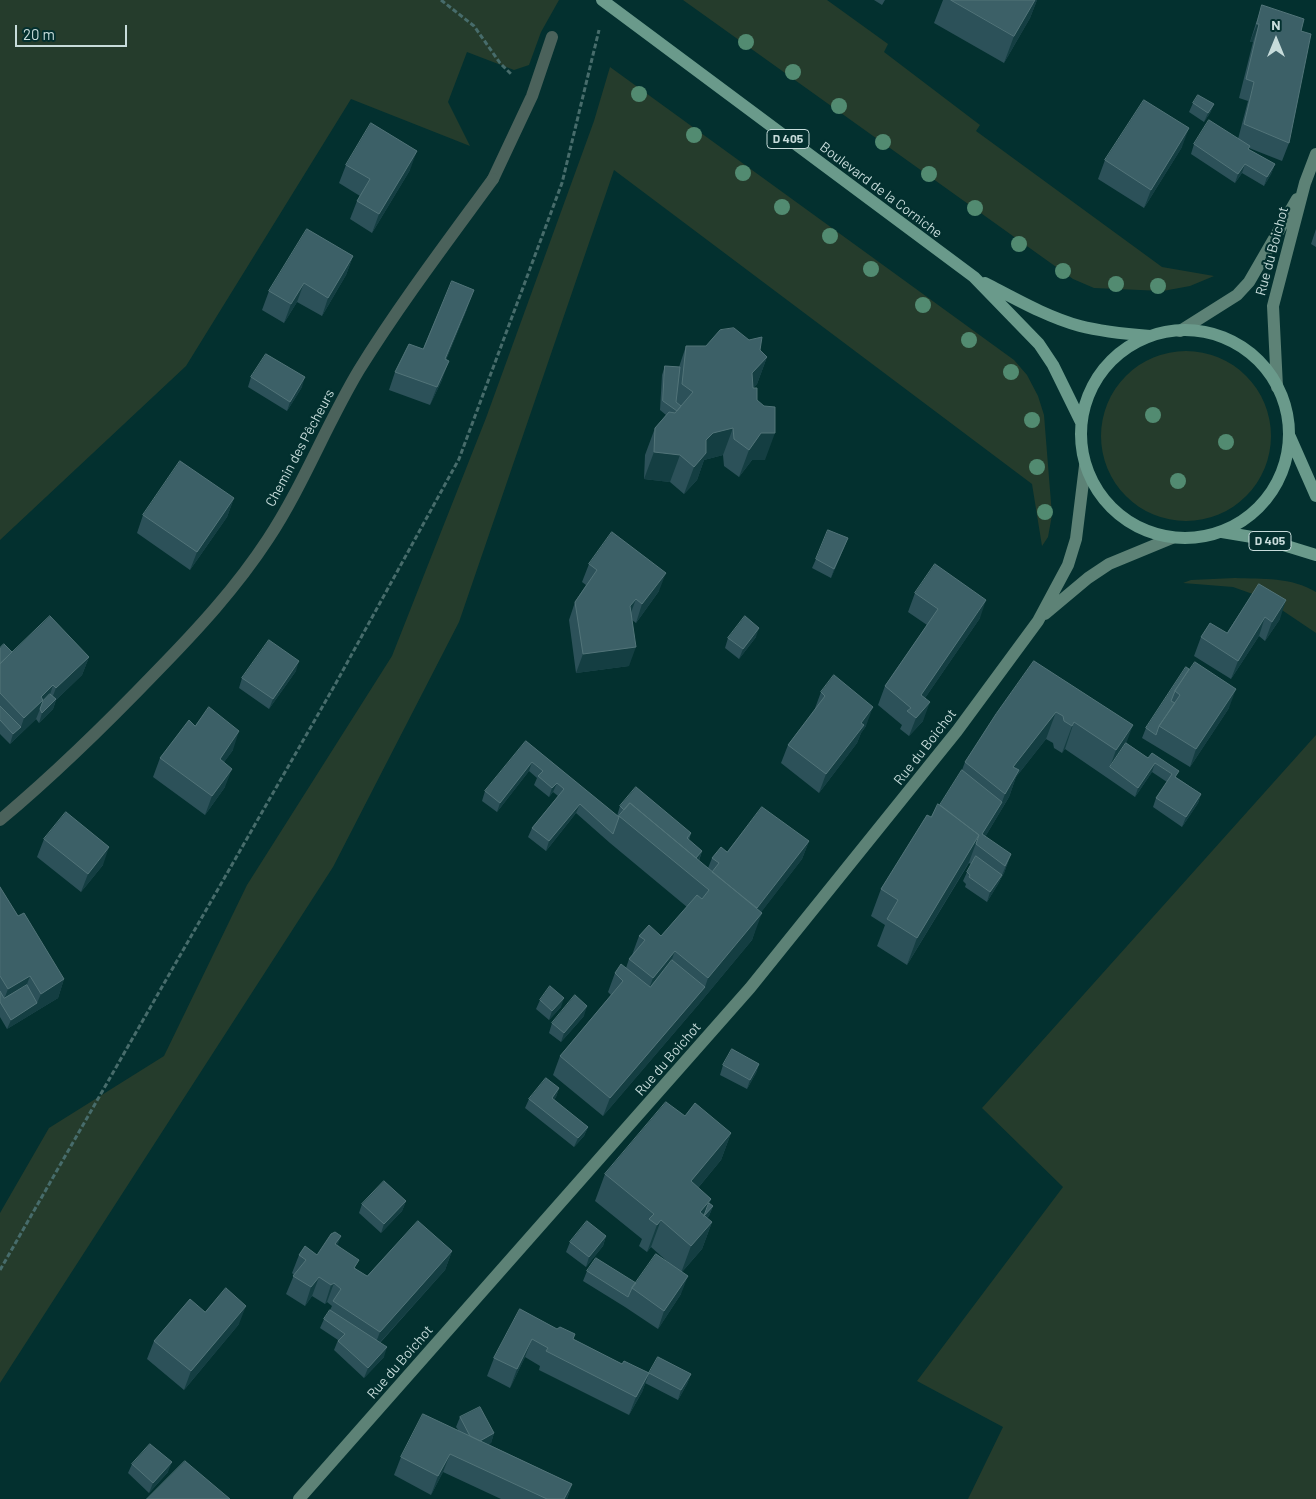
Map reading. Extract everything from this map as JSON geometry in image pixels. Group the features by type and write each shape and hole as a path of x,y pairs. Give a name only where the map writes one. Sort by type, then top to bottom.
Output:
{"main road":[{"name":"Boulevard de la Corniche","path":"604,1 974,278 1038,344 1053,365 1081,422"},
{"name":"Boulevard de la Corniche","path":"974,278 1072,324 1108,332 1150,336"},
{"path":"1180,330 1210,333 1237,344 1260,362 1277,387 1286,407 1289,434 1288,452 1276,486 1253,513 1238,524 1222,532 1206,536 1172,538 1139,528 1112,509 1096,489 1085,466 1081,452 1081,422 1090,390 1108,363 1121,352 1150,336 1180,330"},
{"path":"1289,434 1316,496"},
{"name":"D 405","path":"1222,532 1264,539 1316,555"}],"street":[{"name":"Chemin des Pêcheurs","path":"0,820 48,779 128,702 198,629 234,586 268,538 358,372 395,314 493,179 532,96 552,36"},
{"name":"Rue du Boichot","path":"1277,387 1273,306 1305,183 1316,154"},
{"name":"Rue du Boichot","path":"1180,330 1237,295 1249,282 1305,183"},
{"name":"Rue du Boichot","path":"299,1499 750,988 957,731 1038,621 1068,565 1076,539 1085,466"},
{"name":"Rue du Boichot","path":"1038,621 1088,578 1109,564 1172,538"}],"path":[{"path":"441,0 474,26 500,63 532,96"},
{"path":"0,1270 336,683 460,458 562,183 604,1"}],"green space":[{"path":"0,0 559,0 541,32 529,65 514,70 467,52 448,102 470,146 351,99 186,366 0,540"},
{"path":"683,0 827,0 888,44 884,52 980,125 976,131 1162,267 1214,276 1190,286 1163,291 1094,288 1073,279"},
{"path":"610,67 1014,360 1027,375 1038,396 1044,415 1052,515 1048,537 1042,546 1032,484 614,170 459,622 333,867 0,1383 0,1213 49,1128 164,1056 247,885 392,656 486,418 594,121"},
{"path":"1186,351 1211,355 1226,361 1240,370 1252,382 1261,396 1267,411 1271,436 1267,461 1261,476 1252,490 1240,502 1226,511 1211,517 1186,521 1161,517 1146,511 1132,502 1120,490 1111,476 1105,461 1101,436 1105,411 1111,396 1120,382 1132,370 1146,361 1161,355"},
{"path":"1235,578 1287,581 1316,592 1316,633 1264,598 1233,587 1183,583 1191,580"},
{"path":"1316,735 1316,1499 968,1499 1003,1427 917,1381 1063,1187 982,1108"}],"building":[{"path":"951,0 1035,0 1014,36"},
{"path":"1262,5 1304,19 1301,31 1311,34 1289,143 1244,124 1254,82 1246,79"},
{"path":"1198,95 1214,104 1208,113 1193,103"},
{"path":"1144,100 1189,128 1151,190 1105,160"},
{"path":"1209,120 1250,146 1248,149 1275,164 1267,177 1245,164 1238,174 1194,144"},
{"path":"371,123 417,151 379,214 357,201 370,179 346,165"},
{"path":"307,229 353,256 328,298 304,283 291,304 269,291"},
{"path":"452,281 474,290 445,359 449,361 437,387 395,372 409,344 423,349"},
{"path":"734,328 749,340 762,337 760,350 767,357 752,373 753,388 757,388 757,400 764,406 775,407 775,433 761,433 749,450 734,439 733,428 713,433 706,440 706,453 694,467 680,455 654,452 655,428 669,412 675,413 693,392 682,384 686,346 706,346 720,330"},
{"path":"266,354 305,377 290,402 251,377"},
{"path":"665,366 680,367 676,402 681,406 677,411 663,401"},
{"path":"180,461 234,498 197,552 143,515"},
{"path":"828,530 848,538 834,569 816,559"},
{"path":"612,532 666,573 642,604 636,599 630,606 636,647 583,654 575,602 597,570 589,564"},
{"path":"935,564 986,600 921,695 930,702 916,718 907,711 911,708 885,686 938,609 915,593"},
{"path":"1259,584 1286,600 1272,622 1265,617 1238,661 1201,637 1210,623 1227,633"},
{"path":"50,616 89,657 56,688 53,685 41,697 43,700 24,718 0,693 0,664"},
{"path":"745,616 759,628 743,649 728,638"},
{"path":"269,640 299,661 273,699 242,678"},
{"path":"4,644 12,652 0,664 0,648"},
{"path":"1034,661 1133,725 1116,750 1074,722 1072,726 1064,721 1063,716 1056,712 1013,767 1019,770 1005,794 965,762"},
{"path":"1195,662 1236,689 1196,749 1159,726 1180,695 1175,691"},
{"path":"1186,667 1189,669 1171,701 1175,703 1159,726 1156,735 1146,728"},
{"path":"834,675 873,707 861,723 864,725 826,774 788,745 825,696 821,692"},
{"path":"50,694 56,699 42,713 40,709 43,701"},
{"path":"0,706 21,727 13,734 0,720"},
{"path":"209,707 239,731 220,759 232,769 212,796 160,758 189,720 195,726"},
{"path":"526,741 619,817 613,834 580,804 549,841 532,828 564,789 557,783 552,788 538,776 543,771 532,762 500,803 485,791"},
{"path":"1126,743 1148,758 1152,753 1179,771 1175,777 1201,794 1186,817 1156,798 1172,774 1155,763 1138,788 1110,767"},
{"path":"962,770 1002,802 982,834 1011,854 1005,866 976,844 979,835 940,805"},
{"path":"636,787 691,833 687,838 702,851 696,858 630,803 624,810 620,806"},
{"path":"630,803 762,913 708,978 675,951 653,978 629,959 645,940 639,936 649,925 661,936 697,895 702,899 709,890 619,816"},
{"path":"938,804 979,835 917,938 887,919 898,900 881,889 927,815 931,817"},
{"path":"762,807 809,841 757,908 712,872 719,863 712,858 721,847 727,852"},
{"path":"66,812 109,847 88,874 44,839"},
{"path":"976,856 1002,875 990,892 969,877 970,875 967,872"},
{"path":"0,887 18,916 24,913 64,979 41,994 30,976 8,989 0,976"},
{"path":"672,960 705,987 610,1098 560,1056 623,981 615,973 621,964 650,987"},
{"path":"27,985 37,1003 11,1020 0,1002 0,991 4,998"},
{"path":"550,986 564,998 552,1011 540,1000"},
{"path":"575,995 587,1006 564,1033 552,1023"},
{"path":"732,1049 759,1064 750,1080 723,1065"},
{"path":"546,1078 559,1088 552,1098 588,1127 578,1138 529,1099"},
{"path":"666,1102 685,1116 695,1103 731,1133 691,1181 711,1199 700,1212 712,1222 691,1246 661,1220 657,1225 649,1219 654,1214 605,1174"},
{"path":"384,1181 406,1201 384,1224 362,1204"},
{"path":"709,1203 713,1206 704,1216"},
{"path":"418,1221 452,1251 380,1332 333,1301 341,1289 334,1283 331,1285 319,1277 311,1287 293,1276 306,1260 299,1255 305,1246 317,1255 331,1234 335,1232 341,1236 335,1244 359,1260 354,1268 367,1276"},
{"path":"587,1221 606,1236 589,1257 570,1242"},
{"path":"656,1254 688,1276 664,1311 632,1288"},
{"path":"596,1258 636,1283 628,1297 587,1271"},
{"path":"226,1288 246,1306 191,1371 154,1341 190,1299 205,1312"},
{"path":"520,1309 557,1329 560,1327 575,1334 573,1339 622,1364 624,1361 649,1373 636,1397 546,1351 548,1348 532,1339 517,1369 494,1358"},
{"path":"330,1310 387,1347 368,1368 338,1341 345,1334 324,1319"},
{"path":"658,1357 691,1374 681,1390 649,1373"},
{"path":"480,1407 494,1433 480,1441 470,1436 460,1417"},
{"path":"423,1414 572,1484 564,1499 547,1499 450,1454 438,1476 401,1457"},
{"path":"150,1444 172,1462 153,1483 132,1464"},
{"path":"185,1461 230,1499 147,1499"}]}
